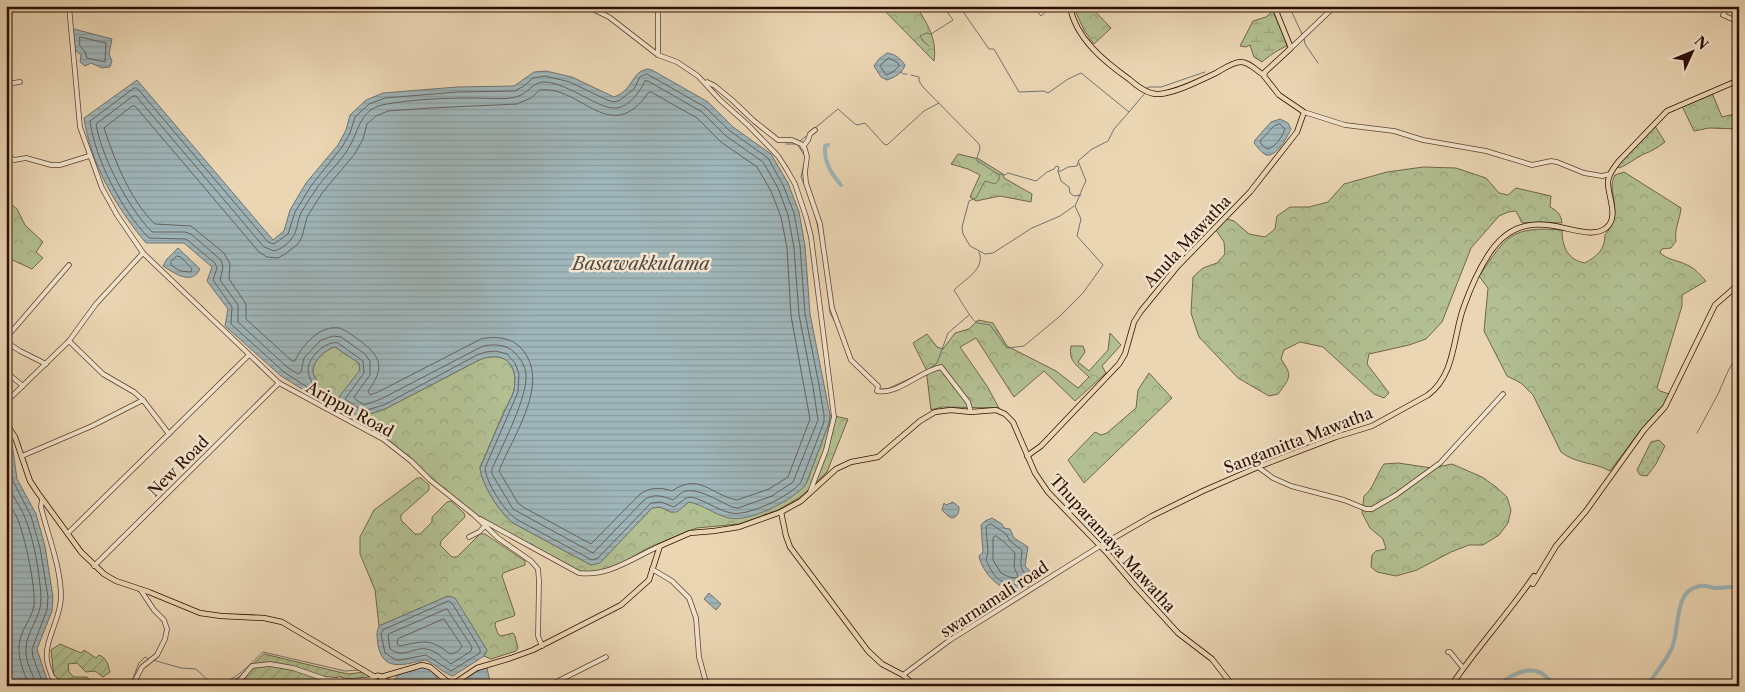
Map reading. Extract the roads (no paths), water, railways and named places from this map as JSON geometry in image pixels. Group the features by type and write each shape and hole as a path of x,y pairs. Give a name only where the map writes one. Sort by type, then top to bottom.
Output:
{"main road":[{"path":"1070,6 1075,21 1090,45 1110,65 1149,93 1161,94 1175,90 1240,62 1248,64 1264,75 1269,85 1282,98 1304,112"},
{"path":"1264,75 1291,48 1274,6"},
{"path":"1610,174 1619,161 1667,111 1739,80"},
{"name":"Anula Mawatha","path":"1027,456 1041,446 1119,364 1125,354 1134,322 1141,311 1177,267 1250,192 1297,132 1304,112"},
{"name":"Sangamitta Mawatha","path":"1100,546 1180,502 1258,467 1336,437 1369,428 1433,391 1447,370 1462,310 1476,277 1495,245 1510,232 1526,226 1554,225 1593,232 1605,229 1610,224 1612,217 1608,184 1610,174"},
{"path":"1451,686 1534,576 1532,584 1556,546 1586,511 1644,430 1665,407 1716,305 1739,284"},
{"name":"Thuparamaya Mawatha","path":"660,546 690,533 739,527 781,512 809,494 836,468 851,462 872,459 880,455 930,414 951,410 970,412 993,410 1005,414 1014,425 1038,478 1048,492 1178,632 1212,659 1232,686"},
{"path":"6,423 14,433 30,481 42,500 68,533 80,552 94,566 112,579 200,613 280,621 378,680 395,686"},
{"path":"781,512 788,543 868,651 882,664 903,675 915,686"},
{"path":"378,680 422,664 430,667 453,685 477,668 542,646 621,605 647,582 660,546"}],"street":[{"name":"Arippu Road","path":"69,6 80,127 102,188 117,215 143,253 279,383 383,439 498,538 531,561 538,569 540,590 538,636 542,646"},
{"path":"586,6 615,21 658,54 677,62 703,81 778,156 795,184 806,217 812,247 834,417 826,450 809,494"},
{"path":"658,6 658,54"},
{"path":"1291,48 1335,6"},
{"path":"1728,6 1723,15 1739,22"},
{"path":"703,81 715,86 778,140 792,140 803,147 807,157 806,183 820,224 832,308 851,360 878,386 877,391 881,392 893,389 941,367 956,389 968,402 970,412"},
{"path":"6,84 20,82"},
{"path":"1304,112 1345,125 1394,131 1423,140 1486,151 1532,164 1551,161 1595,175 1610,174"},
{"path":"803,147 810,134 815,130"},
{"path":"6,155 14,160 26,158 51,165 60,165 89,156"},
{"path":"6,402 69,341 96,304 143,253"},
{"path":"6,338 69,265"},
{"path":"69,341 103,374 134,392 169,434"},
{"path":"6,342 46,364"},
{"path":"68,533 249,355"},
{"path":"6,372 23,386"},
{"name":"New Road","path":"94,566 279,383"},
{"path":"1258,467 1273,478 1291,486 1344,500 1366,509 1372,509 1396,495 1440,463 1503,394"},
{"path":"22,456 82,431 142,400"},
{"path":"42,500 41,507 56,564 61,596 60,611 47,650 47,661 56,686"},
{"path":"474,516 579,573 590,575 612,569 660,546"},
{"path":"468,537 479,532 485,526"},
{"name":"swarnamali road","path":"903,675 950,640 1100,546"},
{"path":"652,570 672,580 689,598 696,618 699,658 707,686"},
{"path":"132,686 142,666 157,655 165,639 167,629 164,620 154,610 140,589"},
{"path":"1448,652 1463,668"},
{"path":"548,686 606,657"},
{"path":"235,686 252,666 270,664 293,668 325,678 350,681 378,680"},
{"path":"54,678 61,686"},
{"path":"330,686 340,679"}],"water":[{"path":"74,29 112,39 109,54 112,61 110,67 102,68 91,63 85,66 80,62 81,55 75,50"},
{"path":"887,53 897,57 905,65 900,73 887,80 881,77 874,66"},
{"name":"Basawakkulama","path":"647,69 708,102 733,127 771,154 788,183 799,212 805,246 810,314 830,415 829,423 806,484 792,497 759,514 737,519 724,517 700,505 689,502 677,512 671,512 660,507 652,508 600,563 591,565 513,523 497,505 481,475 480,468 514,390 514,373 507,361 495,357 479,360 385,409 359,416 340,404 339,397 360,370 359,363 335,347 324,353 314,365 313,373 319,384 310,394 281,376 225,326 228,309 207,281 212,267 184,243 146,243 106,185 92,152 84,118 137,80 273,240 284,231 290,210 306,183 338,145 346,130 350,115 366,100 383,93 457,87 514,86 534,72 546,71 572,77 614,97 625,91 638,74"},
{"path":"1280,119 1288,123 1291,129 1278,150 1270,155 1266,155 1254,143 1255,140 1271,122"},
{"path":"178,248 200,269 192,277 172,272 163,266"},
{"path":"6,432 12,443 17,479 36,514 45,546 53,597 52,611 37,649 49,686 6,686"},
{"path":"953,502 959,509 957,515 952,518 942,510 944,503 946,505"},
{"path":"992,518 1002,524 1004,528 1010,529 1014,538 1028,547 1025,566 1031,572 1036,573 1037,579 1031,585 1017,591 1004,588 993,580 984,568 979,556 983,552 981,525"},
{"path":"709,593 721,604 716,610 704,599"},
{"path":"448,596 455,598 487,650 484,656 453,676 425,660 396,664 385,660 378,645 377,633 379,626"},
{"path":"423,665 429,668 444,686 406,686 394,680 398,675"},
{"path":"484,667 487,668 491,686 458,686 459,682"}],"waterway":[{"path":"929,46 920,36 926,33 931,34 953,20 943,6"},
{"path":"959,6 989,49 994,49 1019,92 1044,91 1048,93 1068,79 1081,73 1129,112 1145,93"},
{"path":"1032,6 1041,16 1052,6"},
{"path":"1289,6 1302,34"},
{"path":"1304,38 1305,44 1318,63"},
{"path":"901,72 907,74"},
{"path":"1147,89 1148,87 1161,87 1205,72"},
{"path":"911,75 919,77 923,87 979,144 980,149 976,160 998,174"},
{"path":"815,128 838,109 855,124 865,123 887,145 924,111 939,103"},
{"path":"979,252 980,264 977,269 954,290 975,321 990,325 1007,348 1024,346 1060,316 1083,293 1103,265 1077,236 1081,219 1075,206 1086,181 1078,161 1092,149 1108,141 1114,129 1129,112"},
{"path":"800,141 809,134"},
{"path":"786,144 798,144"},
{"path":"797,144 805,156"},
{"path":"828,145 825,146 827,163 841,185"},
{"path":"1058,171 1077,166 1078,163"},
{"path":"804,164 801,177 807,191"},
{"path":"1074,206 1060,216 1032,228 993,253 985,254 970,246 963,234 962,227 969,201 976,198 985,181 995,184 999,180 999,174 1005,175 1008,173 1036,181 1056,166 1059,167 1058,171 1061,181 1069,187 1070,193 1074,196 1081,195"},
{"path":"816,219 820,237"},
{"path":"828,293 830,313 835,322"},
{"path":"928,370 937,363 948,333 969,315"},
{"path":"1697,433 1739,353"},
{"path":"880,389 887,389 920,374"},
{"path":"1647,686 1671,650 1681,603 1685,595 1691,589 1700,586 1715,588 1739,586"},
{"path":"153,660 181,668 196,669 213,685 228,681 263,652 345,671 359,670"},
{"path":"130,686 139,663 145,657 149,659"},
{"path":"1499,686 1512,676 1528,671 1541,673 1554,686"}]}
